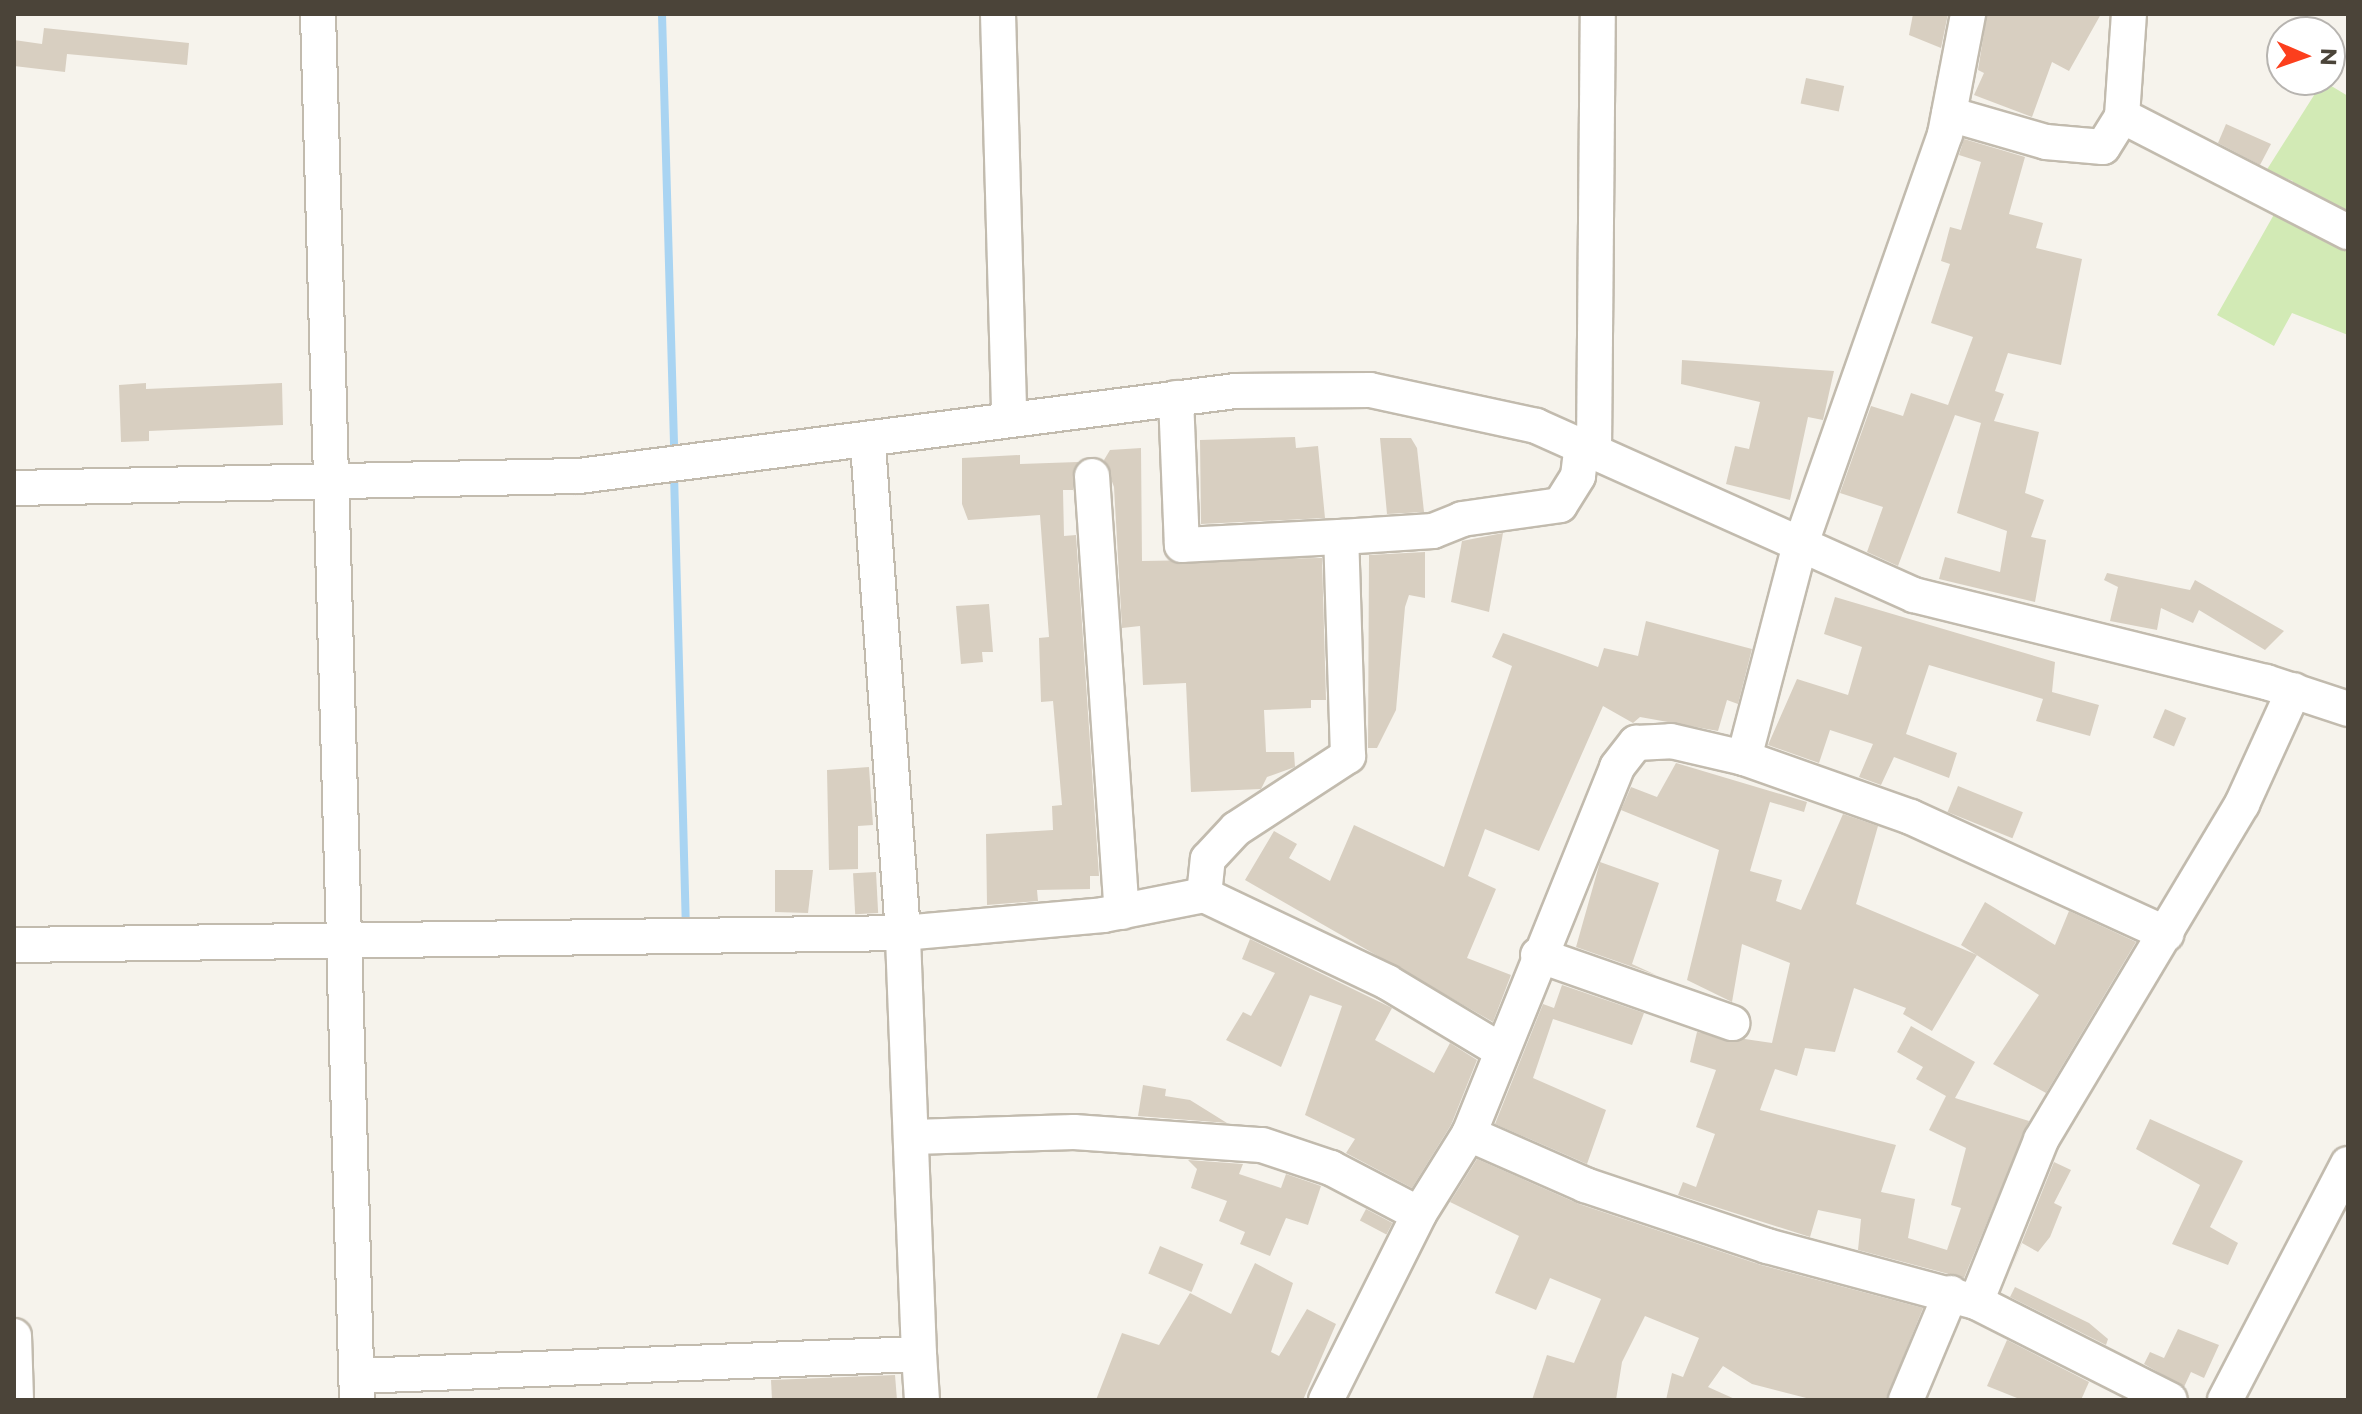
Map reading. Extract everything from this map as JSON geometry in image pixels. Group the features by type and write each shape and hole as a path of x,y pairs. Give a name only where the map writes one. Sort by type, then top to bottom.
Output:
{"street":[{"path":"318,14 328,483 357,1388 632,1385 919,1354"},
{"path":"998,14 1009,419"},
{"path":"1176,398 1182,545 1433,531 1462,519 1560,505 1578,476 1588,447 1598,14"},
{"path":"1744,758 1799,549 1949,114 1968,14"},
{"path":"1949,114 2089,148 2103,147 2122,116 2129,14"},
{"path":"2122,116 2348,232"},
{"path":"14,488 579,476 1263,388 1370,390 1490,411 1588,447 1799,549 1964,610 2294,690 2348,709"},
{"path":"868,439 903,933 922,1400"},
{"path":"1092,476 1122,912"},
{"path":"1204,895 1208,859 1236,829 1348,756 1341,537"},
{"path":"1906,1400 1964,1298 2041,1140 2242,804 2294,690"},
{"path":"1326,1400 1419,1214 1469,1134 1538,955 1626,749 1645,740 1671,741 1744,758 1911,817 2166,934"},
{"path":"14,945 903,933 1122,912 1204,895 1387,982 1502,1051"},
{"path":"1538,955 1732,1023"},
{"path":"913,1137 1074,1132 1262,1145 1331,1168 1419,1214"},
{"path":"1469,1134 1585,1185 1736,1236 1964,1298 2170,1400"},
{"path":"2225,1400 2348,1164"},
{"path":"14,1336 16,1400"}],"green space":[{"path":"2314,96 2348,96 2348,335 2292,313 2274,346 2217,315 2293,181 2266,171"}],"building":[{"path":"1913,14 1948,14 1941,48 1909,35"},
{"path":"1987,14 2101,14 2069,71 2052,62 2032,117 1974,95 1984,73 1978,70"},
{"path":"44,28 189,43 187,65 67,54 65,72 14,66 14,40 42,44"},
{"path":"1806,78 1844,86 1839,112 1801,103"},
{"path":"2226,124 2271,144 2260,165 2218,143"},
{"path":"1964,139 2025,157 2009,214 2043,223 2036,248 2082,259 2061,365 2008,353 1995,391 2004,394 1994,421 2039,432 2025,493 2044,500 2031,537 2046,540 2035,602 1939,579 1945,557 2000,572 2007,531 1957,513 1981,423 1955,415 1898,566 1867,552 1883,507 1840,493 1871,406 1903,416 1911,393 1948,405 1973,337 1931,323 1950,264 1941,261 1950,227 1961,230 1981,162 1959,155"},
{"path":"1682,360 1834,371 1823,420 1808,417 1790,500 1726,484 1735,446 1749,449 1760,402 1681,384"},
{"path":"146,383 146,389 282,383 283,425 149,431 149,441 121,442 119,385"},
{"path":"1295,437 1296,448 1318,446 1325,518 1201,524 1200,440"},
{"path":"1380,438 1411,438 1417,448 1424,512 1387,514"},
{"path":"1141,448 1142,561 1322,558 1326,700 1311,700 1311,708 1264,710 1266,752 1294,752 1295,767 1267,777 1261,789 1191,792 1186,683 1143,685 1140,626 1122,628 1114,487 1104,460 1110,450"},
{"path":"1020,455 1020,464 1078,462 1073,490 1063,490 1064,536 1076,535 1099,876 1090,876 1090,889 1037,890 1038,901 987,905 986,834 1053,830 1052,806 1062,805 1053,701 1041,702 1039,638 1049,637 1040,515 968,520 962,504 962,458"},
{"path":"1503,533 1489,612 1451,602 1462,541"},
{"path":"1425,552 1425,598 1409,595 1405,607 1396,710 1377,748 1368,748 1369,555"},
{"path":"2107,573 2190,590 2195,580 2284,631 2265,650 2199,610 2193,623 2161,608 2157,630 2110,621 2118,587 2104,580"},
{"path":"1835,597 2055,662 2052,692 2099,705 2090,736 2036,721 2043,699 1929,665 1906,734 1957,753 1949,778 1894,757 1881,785 1859,777 1873,744 1830,730 1819,763 1768,745 1797,679 1848,695 1862,647 1824,634"},
{"path":"989,604 993,652 982,652 983,662 961,664 956,606"},
{"path":"1646,621 1752,649 1738,704 1727,700 1718,731 1640,717 1633,723 1603,706 1539,851 1485,829 1468,876 1496,889 1467,958 1511,975 1493,1022 1245,880 1274,831 1297,844 1289,858 1330,881 1354,825 1444,867 1512,666 1492,657 1503,633 1598,667 1604,648 1638,656"},
{"path":"2165,709 2186,718 2174,747 2153,738"},
{"path":"1676,763 1807,802 1804,812 1770,802 1750,871 1782,880 1776,901 1801,910 1843,814 1878,826 1856,904 1977,955 1932,1031 1903,1014 1906,1008 1854,988 1835,1052 1805,1048 1797,1076 1775,1069 1760,1110 1896,1145 1881,1192 1915,1199 1908,1238 1947,1250 1961,1208 1951,1205 1966,1148 1929,1130 1946,1096 1916,1079 1923,1067 1897,1052 1911,1026 1975,1062 1955,1098 2029,1121 1964,1278 1858,1250 1861,1219 1818,1210 1810,1237 1678,1195 1683,1182 1696,1187 1715,1134 1696,1127 1716,1070 1690,1062 1697,1032 1772,1043 1790,963 1742,944 1732,1002 1687,980 1719,850 1621,810 1631,787 1657,797"},
{"path":"869,767 873,825 858,826 858,869 829,870 827,770"},
{"path":"1958,786 2023,812 2012,838 1948,812"},
{"path":"1600,862 1659,883 1632,964 1656,975 1576,947"},
{"path":"775,870 813,870 808,913 775,912"},
{"path":"876,872 878,913 855,914 853,873"},
{"path":"1985,902 2055,945 2069,911 2136,942 2046,1093 1993,1064 2039,995 1961,945"},
{"path":"1250,939 1392,1008 1375,1040 1434,1073 1450,1043 1477,1060 1451,1125 1412,1188 1346,1153 1355,1139 1305,1115 1342,1006 1310,995 1281,1067 1226,1040 1243,1012 1251,1016 1275,973 1242,959"},
{"path":"1562,985 1644,1013 1632,1045 1553,1019 1533,1078 1606,1110 1587,1164 1495,1124 1543,1004 1554,1008"},
{"path":"1143,1085 1166,1089 1165,1096 1190,1100 1227,1123 1138,1116"},
{"path":"2150,1119 2243,1161 2210,1227 2238,1243 2228,1265 2172,1244 2200,1185 2136,1149"},
{"path":"1477,1159 1579,1204 1761,1265 1923,1308 1886,1400 1814,1400 1752,1384 1723,1366 1708,1387 1737,1400 1666,1400 1672,1373 1683,1377 1699,1338 1645,1316 1622,1362 1616,1400 1532,1400 1547,1355 1574,1363 1601,1299 1550,1278 1536,1310 1495,1293 1519,1236 1450,1202"},
{"path":"1188,1160 1243,1164 1239,1174 1281,1188 1286,1174 1321,1186 1308,1225 1286,1218 1270,1256 1240,1244 1245,1232 1219,1221 1227,1201 1191,1188 1197,1169"},
{"path":"2054,1162 2071,1170 2054,1203 2062,1207 2050,1237 2038,1252 2022,1243 2010,1272"},
{"path":"1366,1209 1392,1223 1386,1235 1360,1220"},
{"path":"1160,1246 1203,1264 1192,1292 1148,1274"},
{"path":"1255,1263 1293,1283 1271,1352 1279,1356 1307,1309 1336,1324 1303,1400 1096,1400 1122,1333 1159,1345 1190,1293 1231,1314"},
{"path":"2015,1287 2089,1323 2108,1339 2106,1345 2010,1297"},
{"path":"2178,1329 2219,1345 2204,1378 2191,1372 2184,1387 2144,1364 2150,1352 2164,1358"},
{"path":"2007,1340 2089,1382 2081,1400 2022,1400 1987,1386"},
{"path":"895,1375 897,1400 772,1400 771,1380"}],"waterway":[{"path":"662,14 674,455"},
{"path":"674,473 686,927"}]}
